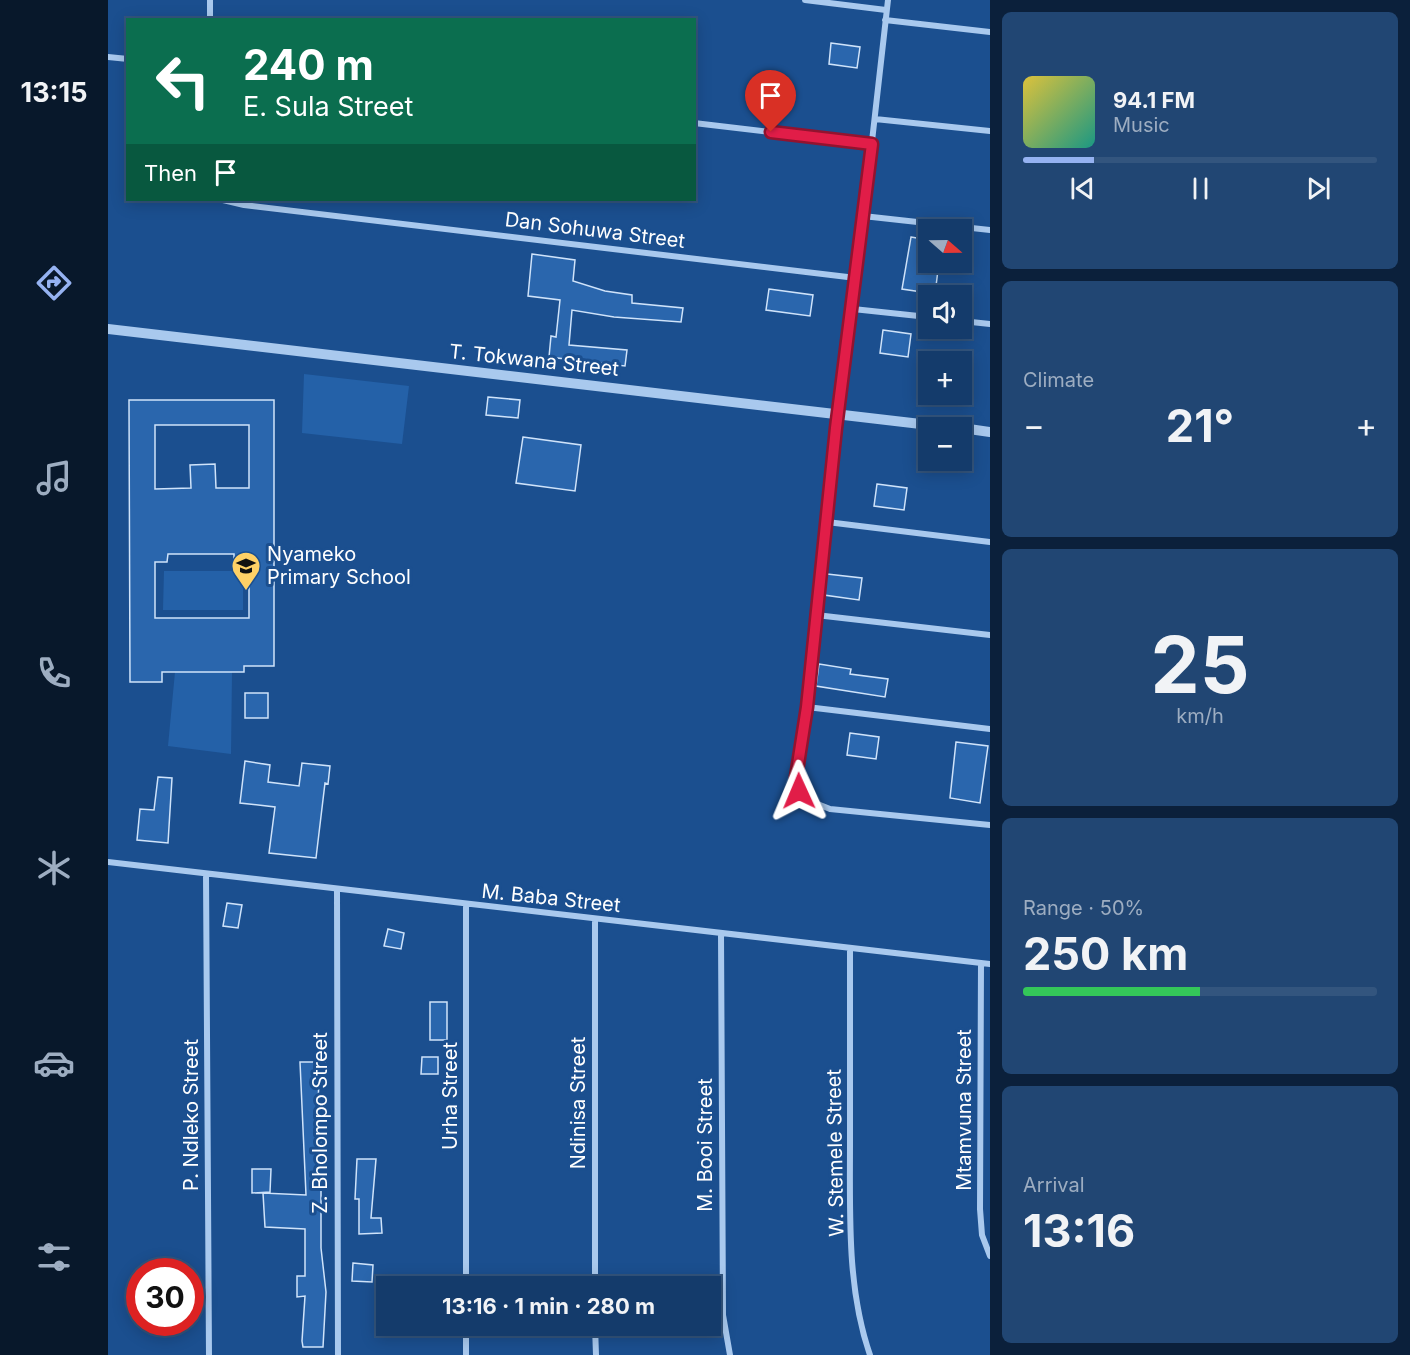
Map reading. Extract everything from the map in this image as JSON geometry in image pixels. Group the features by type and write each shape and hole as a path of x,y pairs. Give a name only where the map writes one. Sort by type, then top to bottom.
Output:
{"street":[{"path":"210,0 210,18"},
{"path":"805,0 886,10"},
{"path":"888,0 853,309 838,413 807,707 796,777 799,791 805,799 830,809 990,825"},
{"path":"885,20 990,32"},
{"path":"108,57 126,59"},
{"path":"875,119 990,131"},
{"path":"696,123 872,144"},
{"name":"Dan Sohuwa Street","path":"227,201 244,205 856,278"},
{"path":"863,216 990,230"},
{"path":"853,309 918,316"},
{"path":"972,322 990,324"},
{"name":"T. Tokwana Street","path":"108,329 918,423"},
{"path":"972,429 990,432"},
{"path":"827,522 990,542"},
{"path":"816,615 990,636"},
{"path":"807,707 990,729"},
{"name":"M. Baba Street","path":"108,862 990,964"},
{"name":"P. Ndleko Street","path":"206,874 209,1355"},
{"name":"Z. Bholompo Street","path":"337,890 338,1355"},
{"name":"Urha Street","path":"466,905 466,1276"},
{"name":"Ndinisa Street","path":"595,920 595,1276"},
{"name":"M. Booi Street","path":"721,934 723,1315 730,1355"},
{"name":"W. Stemele Street","path":"850,949 850,1185 854,1291 862,1332 870,1355"},
{"name":"Mtamvuna Street","path":"981,963 982,1235 990,1256"},
{"path":"980,1068 990,1069"},
{"path":"980,1164 990,1165"},
{"path":"466,1336 466,1355"},
{"path":"595,1336 596,1355"}],"shaded area":[{"path":"304,374 409,386 402,444 302,433"},
{"path":"164,571 243,571 243,610 163,610"},
{"path":"175,672 232,672 231,754 168,746"}],"building":[{"path":"831,43 860,47 857,68 829,64"},
{"path":"911,237 918,238 918,273 938,273 936,285 918,285 918,291 902,289"},
{"path":"532,254 575,260 573,281 605,291 632,295 632,303 683,308 681,322 614,317 572,310 569,345 627,350 625,366 549,357 551,336 556,337 560,300 528,296"},
{"path":"769,289 813,295 810,316 766,310"},
{"path":"883,330 911,334 908,357 880,353"},
{"path":"488,397 520,400 518,418 486,415"},
{"path":"129,400 274,400 274,666 244,666 244,672 162,672 162,682 130,682","holes":["155,425 249,425 249,488 216,488 215,464 190,465 191,488 155,489","168,554 234,554 234,562 249,563 249,618 155,618 155,562 167,562"]},
{"path":"523,437 581,445 575,491 516,483"},
{"path":"877,484 907,488 904,510 874,506"},
{"path":"827,574 862,578 859,600 824,595"},
{"path":"819,664 851,669 850,674 888,679 885,697 816,686"},
{"path":"245,693 268,693 268,718 245,718"},
{"path":"850,733 879,737 876,759 847,755"},
{"path":"956,742 988,746 980,803 950,798"},
{"path":"245,761 270,765 268,782 299,786 302,763 330,766 328,784 325,783 316,858 269,853 275,807 240,803"},
{"path":"158,777 172,778 168,843 137,840 140,809 154,810"},
{"path":"227,903 242,905 238,928 223,926"},
{"path":"388,929 404,933 401,949 384,946"},
{"path":"430,1002 447,1002 447,1040 430,1040"},
{"path":"422,1057 438,1057 438,1074 421,1074"},
{"path":"300,1062 325,1062 325,1076 319,1076 318,1107 321,1145 325,1144 325,1161 322,1161 323,1187 321,1188 321,1248 326,1292 323,1347 303,1347 302,1341 305,1296 297,1297 297,1276 305,1276 305,1229 265,1227 263,1193 306,1195"},
{"path":"357,1159 376,1159 371,1218 381,1218 382,1233 359,1234 359,1199 355,1199"},
{"path":"252,1169 271,1169 270,1192 252,1193"},
{"path":"353,1263 373,1265 372,1282 352,1281"}],"place":[{"name":"Nyameko Primary School","path":"246,592"}],"route":[{"path":"771,132 872,144 853,309 836,428 807,707 796,777 799,791"}]}
